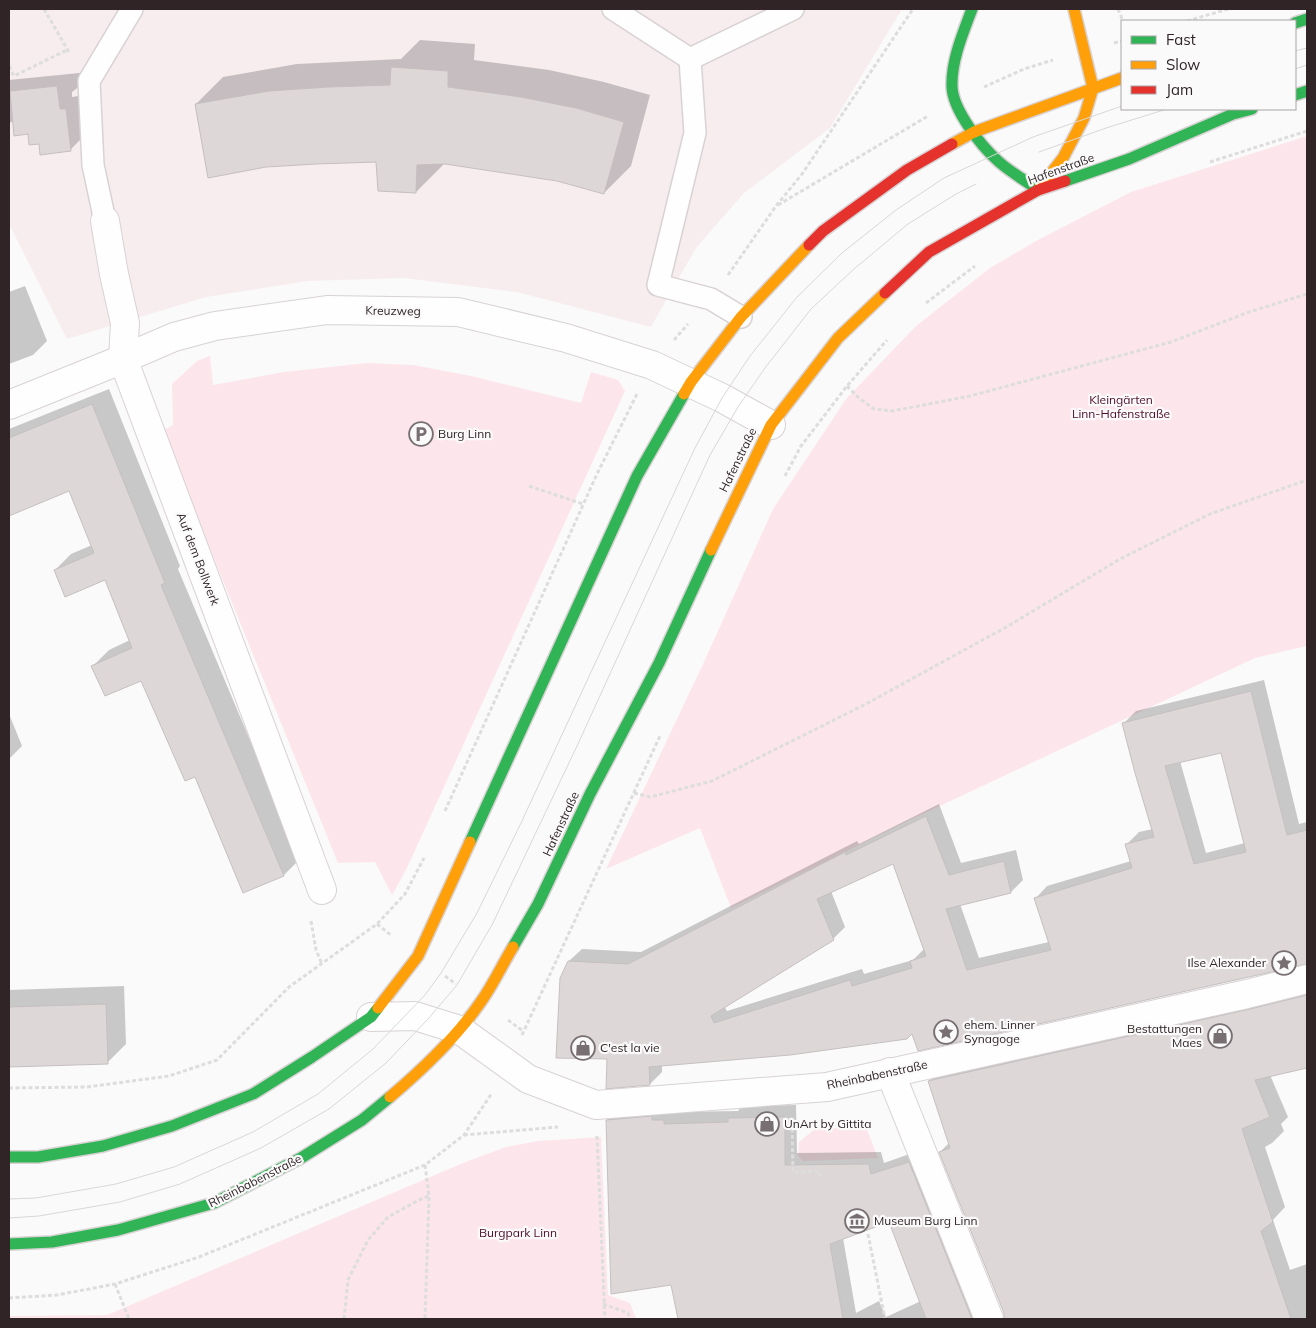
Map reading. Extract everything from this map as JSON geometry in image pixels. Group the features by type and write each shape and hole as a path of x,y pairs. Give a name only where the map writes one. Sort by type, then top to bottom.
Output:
{"main road":[{"path":"972,9 960,42 952,87 954,100 974,132 996,160 1038,190 1063,158 1084,118 1093,88 1074,9"},
{"path":"9,1157 38,1158 103,1146 172,1126 252,1094 312,1057 371,1017 418,956 637,476 691,382 741,317 823,231 907,170 974,132 1121,78"},
{"name":"Hafenstraße","path":"460,1030 482,1002 538,904 590,794 659,663 771,425 838,338 929,252 1038,190 1129,159 1233,114 1248,110"},
{"name":"Rheinbabenstraße","path":"9,1244 52,1242 118,1230 214,1204 301,1158 362,1120 412,1079 460,1030"}],"street":[{"name":"Auf dem Bollwerk","path":"104,221 125,323 123,360 322,890"},
{"name":"Kreuzweg","path":"9,404 123,360 174,337 215,326 327,310 458,312 566,338 652,365 691,382 771,425"},
{"name":"Rheinbabenstraße","path":"371,1017 415,1016 460,1030 528,1079 596,1105 827,1087 1307,979"},
{"path":"890,1072 989,1319"}],"lane":[{"path":"104,221 93,165 89,81 132,9"},
{"path":"613,9 690,59"},
{"path":"690,59 793,9"},
{"path":"690,59 695,133 658,285 711,299 741,317"}],"path":[{"path":"44,9 67,50 89,81"},
{"path":"913,9 802,174 776,206 954,100 1024,69 1084,51"},
{"path":"1190,20 1228,9"},
{"path":"9,66 14,76 67,50"},
{"path":"922,306 981,262"},
{"path":"847,386 874,409 892,411 970,396 1171,342 1249,312 1307,294"},
{"path":"784,478 801,446 847,386 889,338"},
{"path":"633,793 650,797 712,780 866,704 1008,626 1120,559 1210,514 1307,480"},
{"path":"529,486 583,504"},
{"path":"9,1088 87,1087 169,1076 217,1060 289,987 376,924 523,1030 663,731"},
{"path":"322,890 310,922 316,950 322,964"},
{"path":"9,1298 57,1295 115,1284 199,1257 425,1165 464,1135 509,1067"},
{"path":"791,1089 793,1172 819,1172 820,1178"},
{"path":"464,1135 571,1126 596,1105"},
{"path":"596,1105 604,1319"},
{"path":"425,1165 429,1196 425,1319"},
{"path":"344,1319 348,1280 368,1240 388,1217 429,1196"},
{"path":"868,1234 885,1319"},
{"path":"115,1284 129,1319"},
{"path":"603,1304 628,1313 630,1319"}],"shaded area":[{"path":"9,9 902,9 830,128 744,193 696,248 651,327 517,292 404,278 308,281 206,297 67,339 9,224"}],"green space":[{"name":"Kleingärten Linn-Hafenstraße","path":"1307,136 1307,646 1255,658 908,821 731,908 700,828 606,869 704,662 773,509 846,399 916,326 990,268 1036,241 1131,192"},
{"path":"210,356 213,385 284,372 367,363 413,365 471,376 581,403 591,372 618,380 625,391 406,870 392,895 375,862 338,863 162,431 173,425 172,384 197,361"},
{"path":"866,1127 878,1158 803,1161 798,1156 799,1142 815,1129"},
{"name":"Burgpark Linn","path":"601,1137 608,1295 630,1303 636,1319 9,1319 9,1316 107,1315 463,1163 506,1147 538,1141"}],"building":[{"path":"391,67 448,71 448,87 521,97 576,108 624,122 604,194 557,181 445,164 417,165 416,193 378,191 376,162 266,167 208,178 195,104 269,91 390,85"},
{"path":"57,86 60,109 66,109 71,151 40,155 39,144 29,145 28,134 14,136 10,91"},
{"path":"92,404 165,583 161,585 284,876 243,893 195,777 185,781 141,681 105,696 91,666 132,648 105,580 65,597 54,570 94,553 69,491 9,516 9,438"},
{"path":"1251,691 1287,835 1307,830 1307,964 918,1051 912,1034 907,1039 790,1055 649,1067 650,1085 606,1089 607,1059 556,1058 560,978 568,961 628,964 845,852 846,855 926,816 949,875 1004,861 1011,893 946,909 967,970 1051,950 1034,898 1132,868 1125,844 1154,837 1122,723","holes":["1221,753 1246,852 1194,864 1165,766","893,864 926,956 910,961 912,968 852,986 850,980 714,1023 711,1016 834,940 817,899"]},
{"path":"1307,995 1307,1068 1255,1080 1270,1117 1242,1129 1273,1222 1261,1231 1291,1319 1004,1319 1004,1313 939,1152 950,1148 928,1081"},
{"path":"106,1004 108,1064 9,1067 9,1007"},
{"path":"652,1116 652,1120 664,1120 664,1124 728,1122 728,1118 785,1117 785,1165 869,1164 871,1174 909,1162 972,1319 926,1319 889,1222 830,1244 843,1319 678,1319 671,1285 611,1294 606,1120"}],"tram line":[{"path":"1296,51 1307,48"},
{"path":"1296,69 1307,65"},
{"path":"9,1199 36,1198 116,1184 174,1167 253,1132 318,1094 373,1049 425,995 441,973 477,913 521,823 695,448 722,398 750,356 797,297 842,253 896,210 944,178 1033,137 1121,106"},
{"path":"1039,152 1164,110"},
{"path":"9,1218 39,1216 120,1202 180,1184 261,1148 329,1109 386,1063 428,1019 457,985 493,923 577,746 710,455 738,407 765,368 811,309 854,269 908,224 956,194 976,184"}],"traffic: fast":[{"path":"972,9 961,37 953,67 952,87 957,106 969,127 991,154 1038,190"},
{"path":"1296,23 1307,19"},
{"path":"1296,95 1307,91"},
{"path":"1065,181 1129,159 1233,114 1248,110"},
{"path":"470,842 637,476 684,394"},
{"path":"513,947 538,904 590,794 659,663 711,550"},
{"path":"9,1157 38,1157 103,1146 172,1126 253,1094 371,1017 378,1008"},
{"path":"9,1244 52,1242 118,1230 214,1203 301,1158 362,1120 390,1097"}],"traffic: slow":[{"path":"1038,190 1063,158 1084,118 1093,88 1074,9"},
{"path":"952,144 974,132 1121,78"},
{"path":"684,394 691,382 741,317 809,245"},
{"path":"711,550 771,425 838,338 885,293"},
{"path":"378,1008 418,956 470,842"},
{"path":"390,1097 427,1064 471,1016 485,996 513,947"}],"traffic: jam":[{"path":"809,245 823,231 907,170 952,144"},
{"path":"885,293 929,252 1038,190 1065,181"}],"place":[{"name":"Burg Linn","path":"421,434"},
{"name":"Ilse Alexander","path":"1284,963"},
{"name":"ehem. Linner Synagoge","path":"946,1032"},
{"name":"Bestattungen Maes","path":"1220,1036"},
{"name":"C'est la vie","path":"583,1048"},
{"name":"UnArt by Gittita","path":"767,1124"},
{"name":"Museum Burg Linn","path":"857,1221"}]}
